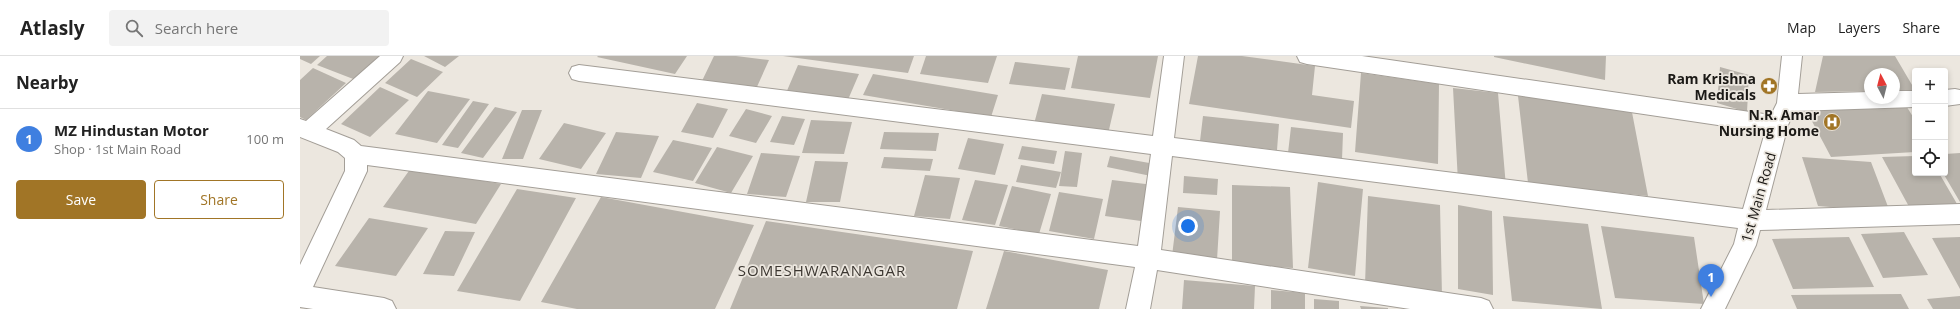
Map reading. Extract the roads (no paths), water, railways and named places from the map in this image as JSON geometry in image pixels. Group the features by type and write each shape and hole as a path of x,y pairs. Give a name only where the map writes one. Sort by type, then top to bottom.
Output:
{"street":[{"path":"393,56 304,130 346,146 356,154 1148,258 1481,309"},
{"path":"1138,309 1148,258 1164,144 1174,56"},
{"path":"1307,56 1777,125"},
{"name":"1st Main Road","path":"1713,309 1745,245 1753,220 1777,125 1787,103 1792,56"},
{"path":"579,73 1164,144 1753,220 1960,214"},
{"path":"1787,103 1912,99"},
{"path":"300,290 356,171 356,154"},
{"path":"300,296 384,309"}],"place":[{"name":"Ram Krishna Medicals","path":"1769,86"},
{"name":"N.R. Amar Nursing Home","path":"1832,122"},
{"name":"MZ Hindustan Motor","path":"1711,297"}],"district":[{"name":"SOMESHWARANAGAR","path":"822,270"}]}
